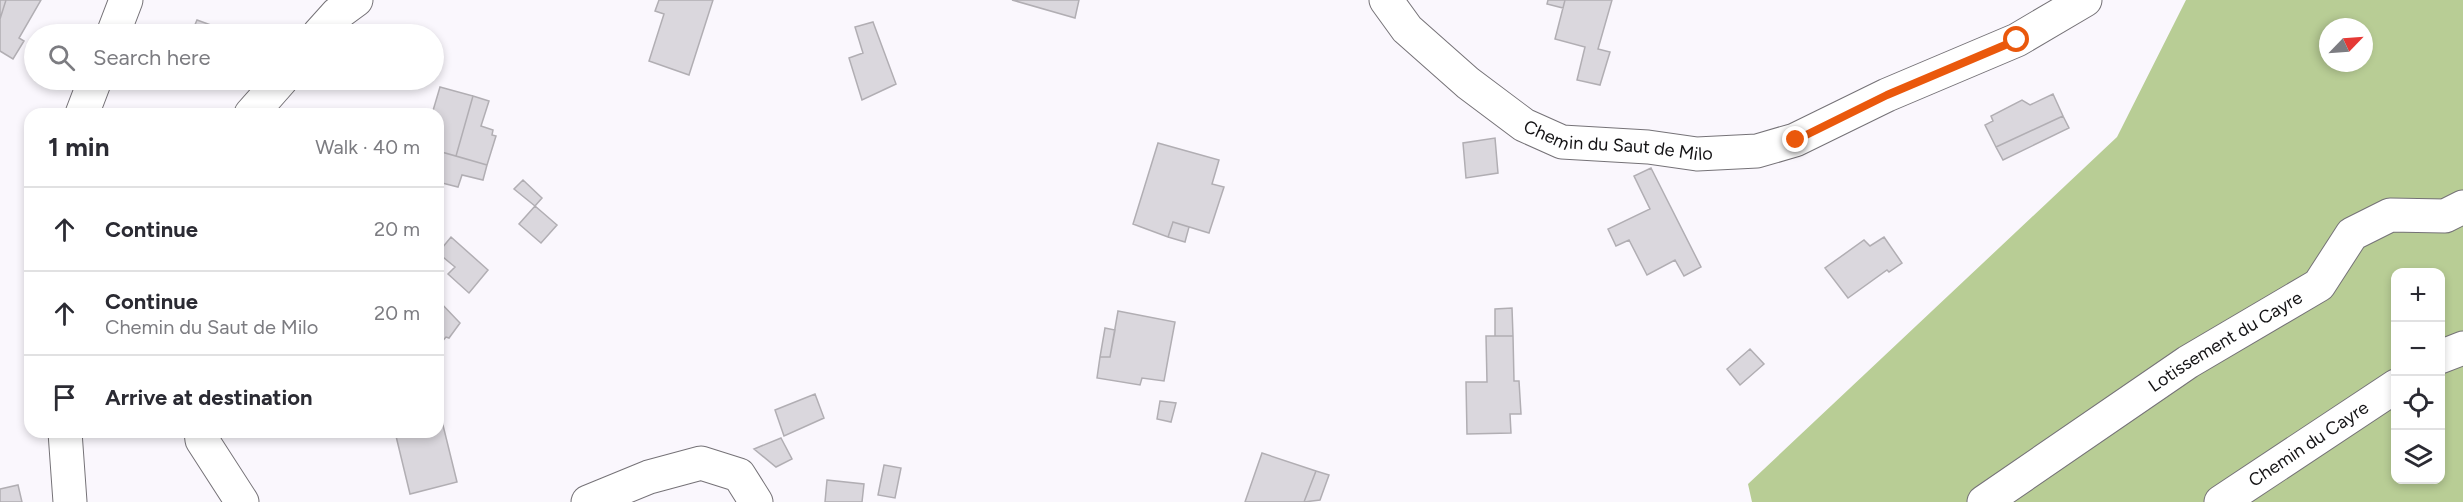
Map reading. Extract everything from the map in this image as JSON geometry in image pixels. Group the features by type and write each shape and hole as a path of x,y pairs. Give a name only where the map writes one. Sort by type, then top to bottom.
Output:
{"street":[{"path":"117,24 126,0"},
{"path":"328,24 356,0"},
{"name":"Chemin du Saut de Milo","path":"1386,0 1407,29 1468,82 1524,125 1562,142 1648,147 1697,154 1757,151 1796,140 1887,95 2017,40 2085,0"},
{"path":"84,108 91,90"},
{"path":"256,108 271,90"},
{"name":"Lotissement du Cayre","path":"1984,502 2187,362 2319,285 2352,234 2390,215 2445,216 2463,207"},
{"path":"2445,355 2463,348"},
{"name":"Chemin du Cayre","path":"2221,502 2391,389"},
{"path":"65,438 70,502"},
{"path":"202,438 242,502"},
{"path":"588,502 649,477 701,463 739,475 756,502"}],"green space":[{"path":"2186,0 2463,0 2463,502 1752,502 1748,484 2117,137"}],"building":[{"path":"0,0 6,0 0,19"},
{"path":"6,0 41,0 27,24 24,24 24,29 19,38 24,41 13,59 0,51 0,19"},
{"path":"659,0 713,0 689,75 649,61 664,14 655,11"},
{"path":"1012,0 1079,0 1075,18"},
{"path":"1548,0 1565,0 1563,8 1547,4"},
{"path":"1565,0 1612,0 1598,49 1610,52 1600,85 1577,80 1585,47 1555,39"},
{"path":"197,20 208,24 195,24"},
{"path":"873,22 896,84 862,100 849,58 863,53 855,27"},
{"path":"444,88 473,96 456,156 444,153 444,108 434,108 439,90"},
{"path":"2053,94 2063,116 1996,147 1985,125 1993,121 1991,116 2022,100 2030,105"},
{"path":"473,96 489,101 481,126 493,130 492,135 496,136 487,165 456,156"},
{"path":"2063,116 2069,128 2003,160 1996,147"},
{"path":"1495,138 1498,173 1466,178 1463,143"},
{"path":"1158,143 1219,160 1212,184 1224,187 1209,233 1173,222 1168,237 1133,224"},
{"path":"444,153 487,165 483,180 462,175 458,187 444,184"},
{"path":"1651,168 1701,267 1684,276 1675,260 1647,275 1629,240 1616,246 1608,229 1650,209 1634,176"},
{"path":"523,180 542,198 535,206 514,189"},
{"path":"535,206 557,225 541,243 519,224"},
{"path":"1173,222 1189,227 1185,242 1168,237"},
{"path":"451,237 488,270 469,293 448,274 455,267 444,258 444,246"},
{"path":"1884,237 1902,263 1889,272 1887,270 1848,298 1825,268 1864,240 1870,246"},
{"path":"444,306 460,323 449,338 444,339"},
{"path":"1512,308 1513,336 1495,336 1495,309"},
{"path":"1118,311 1175,322 1164,381 1142,378 1140,385 1097,378 1100,357 1110,357"},
{"path":"1105,328 1115,330 1110,357 1100,357"},
{"path":"1486,336 1513,336 1514,381 1519,381 1521,414 1510,414 1511,433 1467,434 1466,382 1487,382"},
{"path":"1750,349 1764,364 1740,385 1727,369"},
{"path":"815,394 824,418 784,436 775,410"},
{"path":"1160,401 1176,403 1171,422 1157,419"},
{"path":"444,429 457,482 410,494 396,438 444,438"},
{"path":"781,438 792,459 776,467 754,449"},
{"path":"1262,453 1316,471 1304,502 1245,502"},
{"path":"884,465 901,468 895,498 878,495"},
{"path":"1316,471 1329,475 1320,500 1304,502"},
{"path":"827,480 864,484 862,502 825,502"},
{"path":"18,485 22,502 0,502 0,489"}],"route":[{"path":"1796,140 1887,95 2017,40"}]}
